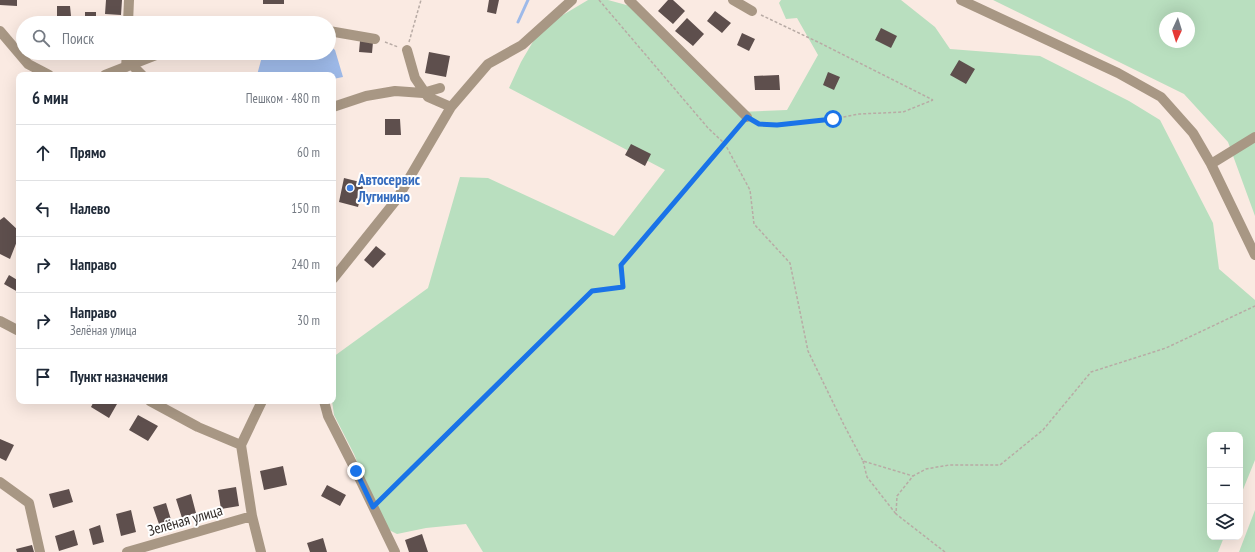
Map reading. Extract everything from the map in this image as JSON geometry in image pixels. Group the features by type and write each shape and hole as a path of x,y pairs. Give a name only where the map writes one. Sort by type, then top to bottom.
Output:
{"street":[{"path":"128,16 129,0"},
{"path":"336,275 397,199 451,107 488,64 522,45 572,0"},
{"path":"629,0 747,117"},
{"path":"733,0 752,11"},
{"path":"961,0 1118,73 1161,97 1193,133 1211,164 1255,255"},
{"path":"0,31 16,50"},
{"path":"336,32 375,39"},
{"path":"407,50 415,78 428,97 451,107"},
{"path":"25,60 28,64 43,72"},
{"path":"128,60 129,66 138,72"},
{"path":"113,72 144,60"},
{"path":"336,106 366,96 395,91 425,93 440,88"},
{"path":"1211,164 1255,137"},
{"path":"0,321 16,329"},
{"path":"156,404 198,427 241,445"},
{"path":"261,404 241,445 252,516 261,552"},
{"path":"325,404 328,416 395,552"},
{"path":"0,482 29,503 40,552"},
{"name":"Зелёная улица","path":"127,552 252,516"}],"path":[{"path":"375,39 407,50 421,0"},
{"path":"599,0 708,128 725,144 750,190 754,224 790,263 808,351 863,460 867,477 896,514 945,552"},
{"path":"373,507 592,291 623,287 621,265 747,117 759,124 777,125 833,119 859,114 903,112 933,100 822,44 752,11"},
{"path":"896,514 897,496 913,476 926,469 949,465 1000,465 1043,430 1091,372 1166,348 1255,306"},
{"path":"863,460 913,476"}],"green space":[{"path":"588,0 608,0 630,6 737,112 787,110 818,55 797,18 786,19 779,3 781,0 901,0 935,27 950,49 1040,56 1129,101 1160,120 1213,223 1219,269 1255,300 1255,460 1243,490 1243,432 1207,432 1207,540 1223,540 1218,552 483,552 466,524 426,528 397,534 379,525 370,494 354,454 334,415 332,404 336,404 336,355 428,288 460,177 488,178 614,236 665,170 509,88 521,62 541,28"},
{"path":"993,0 1255,0 1255,216 1228,142 1184,94"},
{"path":"1255,510 1255,552 1239,552"}],"water":[{"path":"336,53 343,77 336,78 336,72 258,72 261,60 336,60"}],"building":[{"path":"0,0 17,0 17,6 0,5"},
{"path":"106,0 122,0 121,15 105,14"},
{"path":"263,0 284,0 284,4 263,4"},
{"path":"489,0 499,0 496,14 487,12"},
{"path":"668,0 673,0 685,11 673,24 658,11"},
{"path":"57,6 70,6 71,16 57,16"},
{"path":"715,11 731,23 722,33 707,21"},
{"path":"85,12 96,12 96,16 85,16"},
{"path":"687,18 704,34 693,46 675,31"},
{"path":"881,28 897,36 891,48 875,40"},
{"path":"742,33 755,39 749,51 737,45"},
{"path":"360,41 373,42 372,53 359,52"},
{"path":"429,52 450,56 446,77 425,73"},
{"path":"959,60 975,69 966,84 950,75"},
{"path":"828,72 840,77 834,90 823,85"},
{"path":"779,75 780,90 755,90 754,76"},
{"path":"385,119 400,119 401,135 385,135"},
{"path":"631,144 651,154 645,166 625,155"},
{"path":"344,178 364,183 358,207 339,202"},
{"path":"4,217 16,228 16,244 10,259 0,254 0,220"},
{"path":"376,246 386,254 373,268 364,260"},
{"path":"9,275 16,279 16,291 4,284"},
{"path":"92,404 117,404 109,418 91,407"},
{"path":"138,415 158,426 148,441 129,430"},
{"path":"0,439 14,445 6,461 0,458"},
{"path":"283,466 287,485 264,490 260,471"},
{"path":"327,485 346,495 340,506 321,496"},
{"path":"236,487 239,506 221,509 218,490"},
{"path":"69,489 73,502 53,508 49,494"},
{"path":"191,494 196,513 182,518 176,499"},
{"path":"166,503 172,523 160,527 153,507"},
{"path":"131,510 136,532 121,536 116,514"},
{"path":"100,525 104,542 93,545 89,529"},
{"path":"74,530 78,545 59,551 55,536"},
{"path":"422,534 428,552 409,552 405,540"},
{"path":"323,538 327,552 310,552 307,543"},
{"path":"32,545 34,552 17,552 16,549"}],"waterway":[{"path":"518,22 528,0"}],"place":[{"name":"Автосервис Лугинино","path":"350,188"}],"route":[{"path":"356,471 373,507 592,291 623,287 621,265 747,117 759,124 777,125 833,119"}]}
